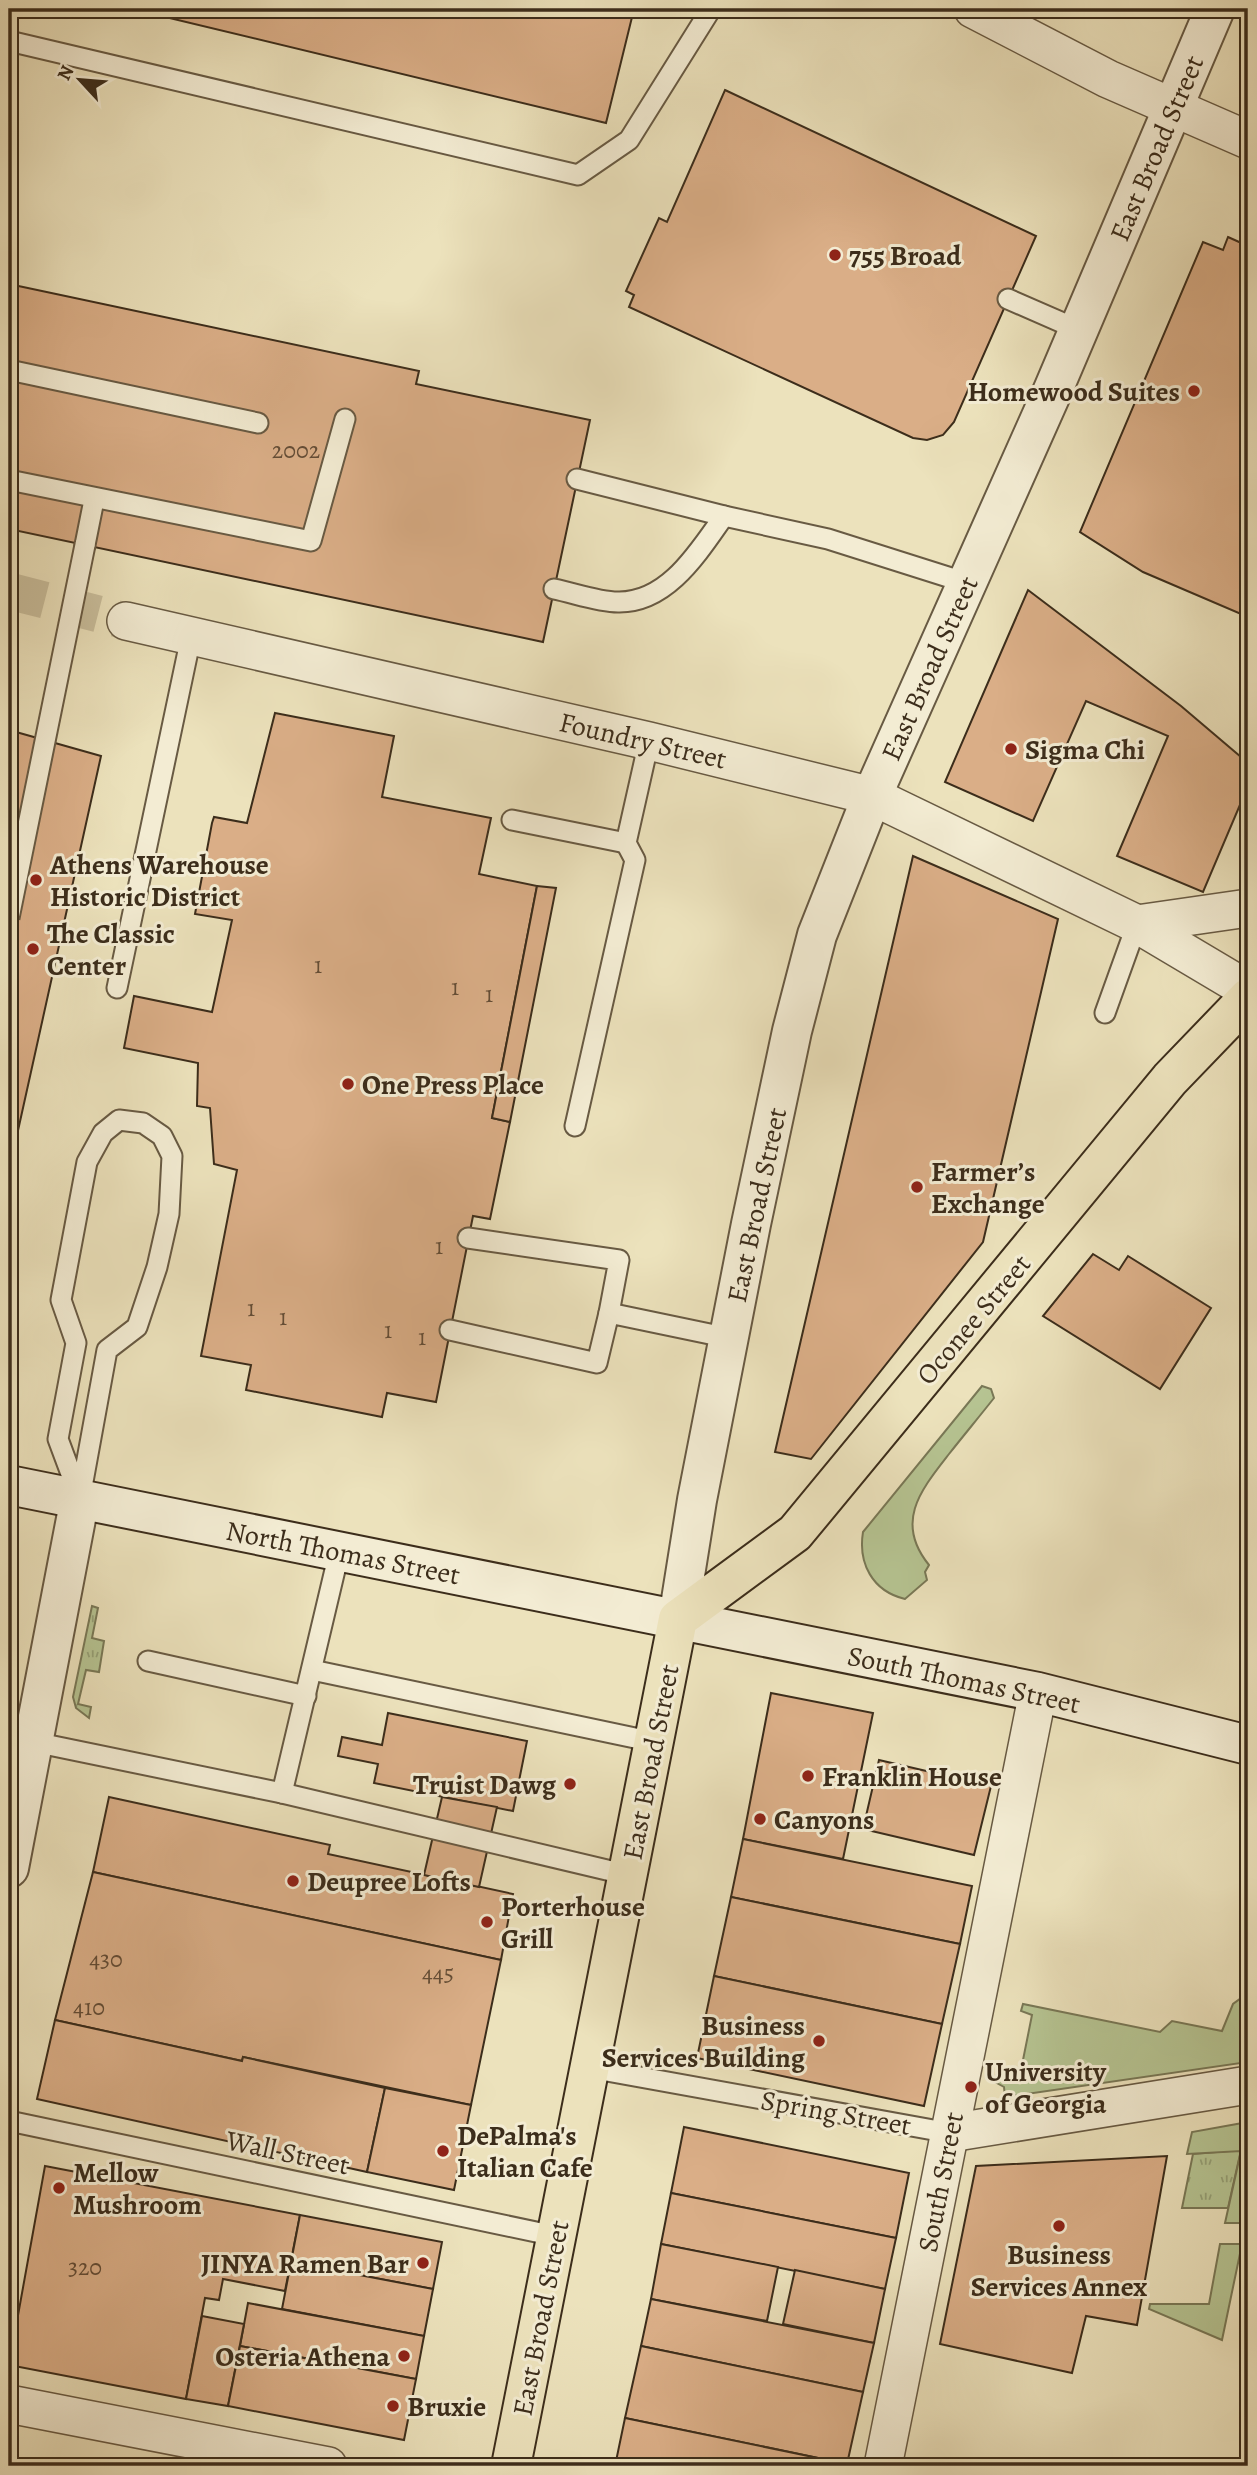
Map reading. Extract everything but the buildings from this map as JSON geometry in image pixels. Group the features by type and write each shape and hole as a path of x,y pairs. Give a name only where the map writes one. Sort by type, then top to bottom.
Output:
{"main road":[{"name":"Oconee Street","path":"678,1619 795,1533 1170,1079 1248,998"},
{"name":"East Broad Street","path":"511,2466 678,1619"}],"street":[{"path":"973,9 1108,79 1248,140"},
{"name":"East Broad Street","path":"678,1619 729,1338 792,1031 817,935 872,796 1079,330 1214,9"},
{"name":"Foundry Street","path":"126,621 649,741 872,796 1137,924 1248,990"},
{"path":"1137,924 1248,908"},
{"name":"North Thomas Street","path":"9,1485 678,1619"},
{"path":"9,1868 25,1749 80,1498"},
{"name":"South Thomas Street","path":"678,1619 1038,1692 1248,1745"},
{"name":"South Street","path":"883,2466 1038,1692"},
{"name":"Spring Street","path":"950,2133 1248,2085"},
{"path":"9,2404 328,2466"}],"lane":[{"path":"9,41 578,175 629,140 711,9"},
{"path":"1008,299 1079,330"},
{"path":"9,370 258,423"},
{"path":"9,480 94,500 311,541 345,419"},
{"path":"577,480 828,539 967,583"},
{"path":"9,918 94,500"},
{"path":"554,589 619,603 652,596 688,566 724,516"},
{"path":"117,988 191,637"},
{"path":"575,1126 635,860 626,843 649,741"},
{"path":"512,820 626,843"},
{"path":"1105,1013 1137,924"},
{"path":"119,1120 143,1124 162,1136 172,1156 169,1214 157,1267 137,1327 107,1350 80,1498 58,1439 76,1343 61,1300 87,1162 103,1133 119,1120"},
{"path":"450,1330 597,1363 610,1313 619,1260 468,1238"},
{"path":"610,1313 729,1338"},
{"path":"76,1343 107,1350"},
{"path":"282,1793 339,1553"},
{"path":"148,1661 306,1696"},
{"path":"312,1670 654,1742"},
{"path":"25,1749 282,1793 628,1875"},
{"name":"Spring Street","path":"590,2068 950,2133"},
{"name":"Wall Street","path":"9,2121 555,2236"}],"green space":[{"path":"982,1386 991,1389 994,1398 929,1480 915,1507 913,1535 929,1565 925,1572 927,1580 905,1599 894,1595 876,1582 865,1565 863,1532"},
{"path":"92,1606 98,1608 92,1638 104,1641 99,1672 86,1670 78,1704 91,1707 89,1718 76,1708 73,1697"},
{"path":"1248,1993 1248,2062 1005,2097 1004,2087 995,2082 997,2073 1020,2075 1032,2015 1021,2011 1023,2004 1160,2032 1172,2021 1222,2031 1233,2004"},
{"path":"1248,2122 1246,2223 1225,2223 1241,2151 1187,2154 1192,2132"},
{"path":"1241,2150 1228,2208 1182,2208 1193,2154"},
{"path":"1220,2244 1242,2244 1222,2340 1149,2309 1150,2304 1209,2304"}],"tunnel":[{"path":"9,591 126,621"}],"place":[{"name":"755 Broad","path":"835,255"},
{"name":"Homewood Suites","path":"1194,391"},
{"name":"Sigma Chi","path":"1011,749"},
{"name":"Athens Warehouse Historic District","path":"36,880"},
{"name":"The Classic Center","path":"33,949"},
{"name":"One Press Place","path":"348,1084"},
{"name":"Farmer’s Exchange","path":"917,1187"},
{"name":"Franklin House","path":"808,1776"},
{"name":"Truist Dawg","path":"570,1784"},
{"name":"Canyons","path":"760,1819"},
{"name":"Deupree Lofts","path":"293,1881"},
{"name":"Porterhouse Grill","path":"487,1922"},
{"name":"Business Services Building","path":"819,2041"},
{"name":"University of Georgia","path":"971,2087"},
{"name":"DePalma's Italian Cafe","path":"443,2151"},
{"name":"Mellow Mushroom","path":"59,2188"},
{"name":"Business Services Annex","path":"1059,2226"},
{"name":"JINYA Ramen Bar","path":"423,2263"},
{"name":"Osteria Athena","path":"404,2356"},
{"name":"Bruxie","path":"393,2406"}]}
